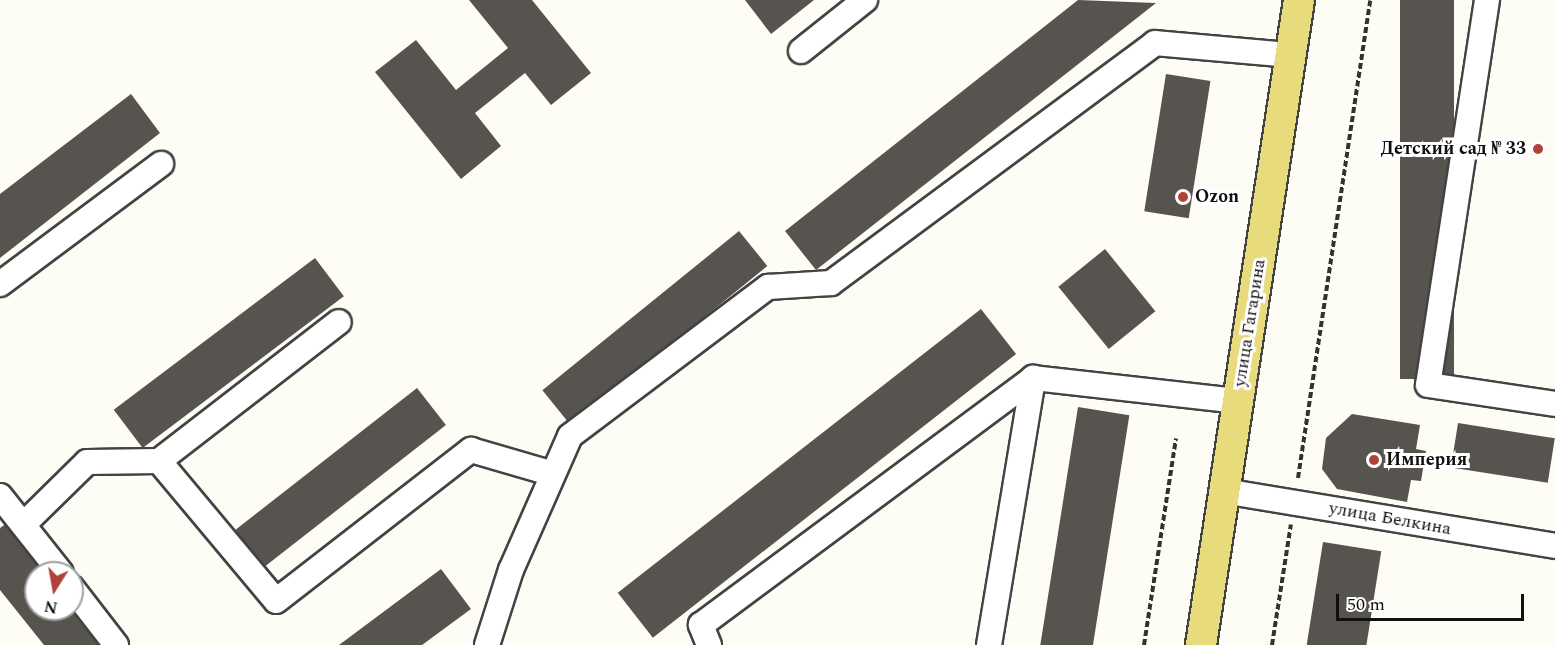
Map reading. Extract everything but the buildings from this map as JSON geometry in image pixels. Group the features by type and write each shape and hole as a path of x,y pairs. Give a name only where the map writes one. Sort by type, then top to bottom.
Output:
{"main road":[{"name":"улица Гагарина","path":"1201,645 1299,0"}],"street":[{"path":"801,51 865,0"},
{"path":"1487,0 1428,385 1555,404"},
{"path":"487,645 511,570 570,436 768,287 831,283 1155,43 1290,55"},
{"path":"0,284 162,164"},
{"path":"24,524 87,462 159,461 339,322"},
{"path":"709,645 701,625 1033,378 1238,400"},
{"path":"989,645 1033,378"},
{"path":"159,461 276,601 471,450 553,474"},
{"name":"улица Белкина","path":"1224,491 1555,546"},
{"path":"0,496 52,561"},
{"path":"84,604 116,645"}],"path":[{"path":"1272,645 1370,0"},
{"path":"1144,645 1176,438"}],"place":[{"name":"Детский сад № 33","path":"1538,149"},
{"name":"Ozon","path":"1183,197"},
{"name":"Империя","path":"1374,460"}]}
